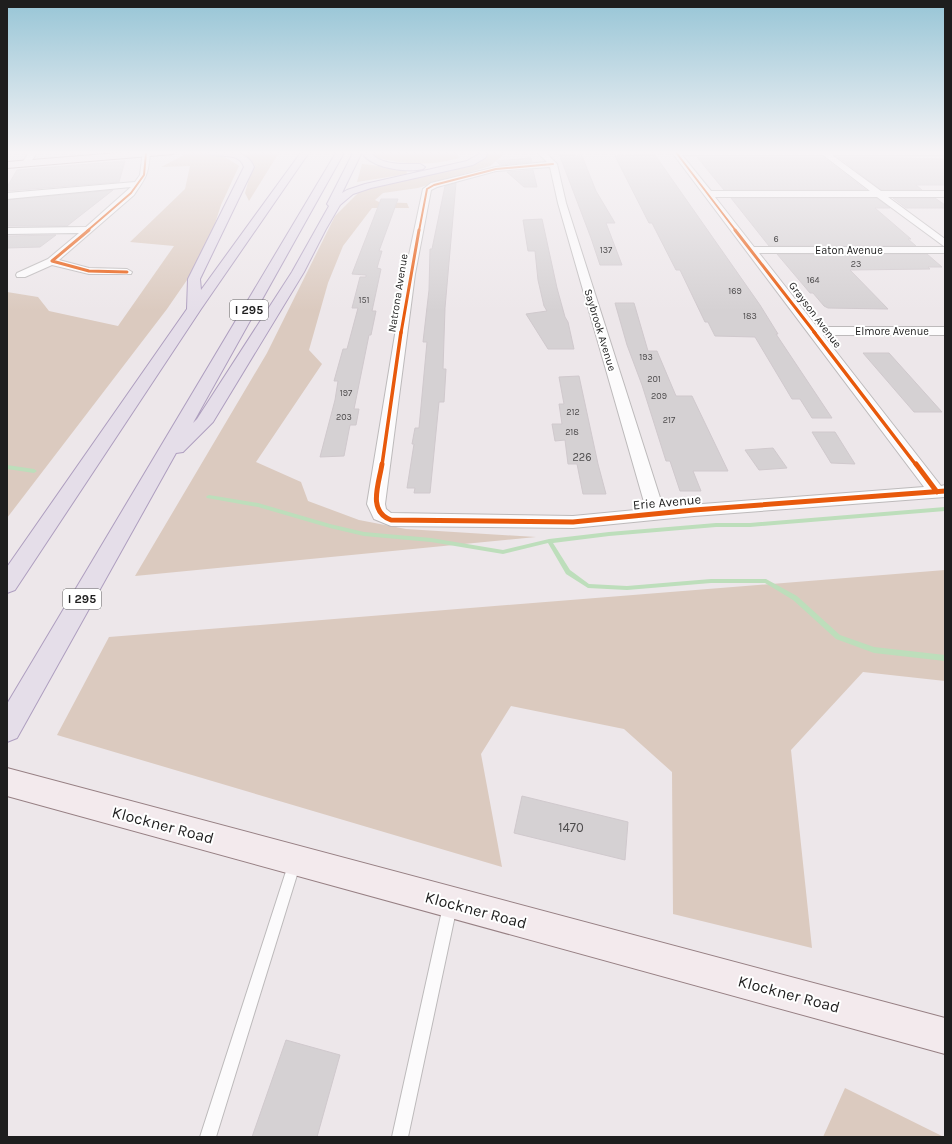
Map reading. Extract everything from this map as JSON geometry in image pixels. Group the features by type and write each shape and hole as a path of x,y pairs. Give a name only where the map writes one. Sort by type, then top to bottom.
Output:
{"highway":[{"path":"194,309 194,278 232,204"},
{"path":"216,279 261,204"},
{"path":"7,584 194,309 268,204"},
{"name":"I 295","path":"7,729 156,469 311,204"},
{"path":"325,222 333,204"},
{"path":"156,469 204,422 298,272 335,204"}],"main road":[{"name":"Klockner Road","path":"7,782 945,1036"}],"street":[{"path":"21,275 52,261 118,204"},
{"name":"Natrona Avenue","path":"391,520 382,517 377,511 376,504 410,274 424,204"},
{"name":"Saybrook Avenue","path":"562,204 656,514"},
{"name":"Grayson Avenue","path":"717,204 814,331 941,492"},
{"path":"893,204 945,244"},
{"path":"7,231 50,229 88,230"},
{"name":"Eaton Avenue","path":"752,250 945,250"},
{"path":"52,261 70,269 95,273 127,272"},
{"name":"Elmore Avenue","path":"814,331 945,330"},
{"name":"Erie Avenue","path":"391,520 573,522 656,514 941,492"}],"lane":[{"path":"208,1137 295,861"},
{"path":"400,1137 451,903"}],"shaded area":[{"path":"169,204 221,204 205,254 167,309 7,518 7,292 38,297 49,311 118,326 174,246 130,242"},
{"path":"347,204 408,204 409,208 372,208 343,246 328,283 309,350 322,364 256,462 301,482 308,501 359,520 406,529 536,537 135,576 267,353 335,216"},
{"path":"945,570 945,681 863,672 791,750 812,948 673,914 672,772 624,729 511,706 481,754 502,867 57,735 109,637"},
{"path":"845,1088 944,1137 823,1137"}],"building":[{"path":"7,204 95,204 67,226 7,226"},
{"path":"379,204 396,204 379,251 382,251 377,268 381,269 372,311 376,311 371,335 369,335 354,409 359,409 356,425 350,425 344,456 320,457 335,400 338,381 334,381 343,349 347,349 358,308 352,308 360,277 366,277 366,275 352,274"},
{"path":"441,204 454,204 445,308 443,369 446,369 444,402 439,402 430,493 414,493 415,488 407,488 415,428 419,428 427,342 423,342 429,290 430,249 432,249"},
{"path":"578,204 604,204 615,223 606,223 622,265 600,265"},
{"path":"640,204 690,204 760,305 778,334 776,334 832,418 812,418 800,399 792,399 755,337 715,336 708,322 705,322 680,270 676,270 652,223 649,223"},
{"path":"736,204 885,204 890,208 875,208 911,239 908,239 916,246 769,246"},
{"path":"901,204 945,205 945,208 906,208"},
{"path":"542,219 557,288 565,317 568,322 574,349 548,349 526,314 547,311 544,306 538,280 535,251 528,251 523,220"},
{"path":"56,235 40,247 7,248 7,236"},
{"path":"777,254 927,254 942,267 928,267 930,269 850,270 888,309 828,308 824,306 813,293 810,293"},
{"path":"615,303 634,303 648,351 657,351 676,396 692,396 728,471 693,471 701,491 680,491 670,461 666,461 642,385 627,345"},
{"path":"863,353 889,353 942,412 914,412"},
{"path":"579,376 606,494 583,494 577,464 568,464 565,440 555,441 552,424 562,424 559,404 564,404 559,377"},
{"path":"812,432 835,432 855,464 831,463"},
{"path":"773,448 787,468 759,470 745,450"},
{"path":"522,796 628,822 625,860 514,833"},
{"path":"286,1040 340,1055 317,1137 252,1137"}],"waterway":[{"path":"7,467 34,471"},
{"path":"209,497 258,505 330,526 364,534 431,540 503,552 549,541"},
{"path":"549,541 609,534 716,525 750,525 945,509"},
{"path":"549,541 568,572 588,586 627,588 711,581 766,581 795,598 838,637 874,650 945,658"}],"cycle path":[{"path":"118,204 52,261 80,270 127,272"},
{"path":"424,204 410,274 376,504 380,515 385,518 391,520 573,522 694,510 945,491"},
{"path":"716,204 937,492"}]}
